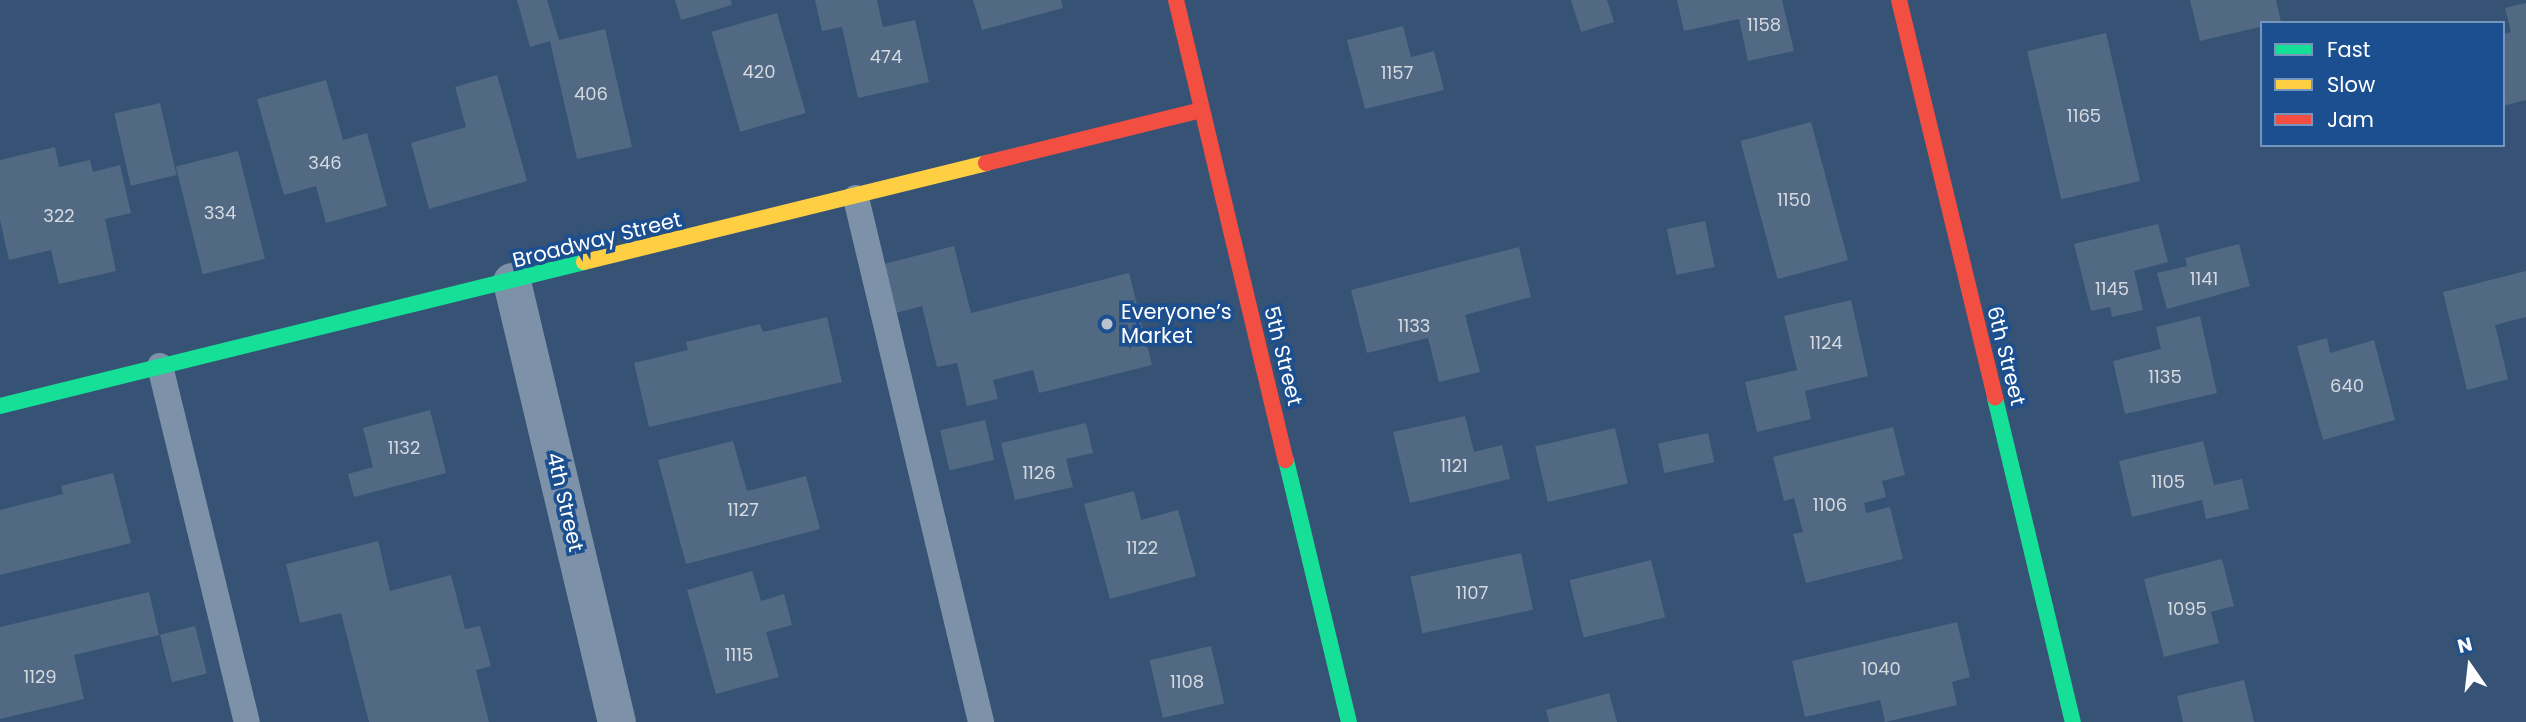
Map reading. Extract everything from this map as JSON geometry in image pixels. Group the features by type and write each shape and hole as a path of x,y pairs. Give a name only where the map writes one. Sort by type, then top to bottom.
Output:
{"street":[{"name":"5th Street","path":"1176,0 1349,722"},
{"name":"6th Street","path":"1899,0 2073,722"},
{"name":"Broadway Street","path":"0,406 856,198 1202,110"},
{"name":"4th Street","path":"512,282 617,722"}],"lane":[{"path":"856,198 981,722"},
{"path":"160,366 247,722"}],"building":[{"path":"517,0 547,0 559,40 605,29 632,147 577,159 550,41 530,47"},
{"path":"675,0 731,0 732,5 681,20"},
{"path":"815,0 877,0 883,27 915,20 929,82 858,98 842,27 822,31"},
{"path":"973,0 1061,0 1063,8 982,30"},
{"path":"1571,0 1607,0 1614,22 1581,32"},
{"path":"1677,0 1782,0 1794,51 1748,61 1739,19 1684,31"},
{"path":"2190,0 2276,0 2281,21 2260,21 2260,27 2200,41"},
{"path":"2526,3 2526,100 2505,105 2505,34 2511,32 2505,8"},
{"path":"777,13 806,113 740,132 712,32"},
{"path":"1403,26 1411,57 1434,51 1444,90 1365,109 1347,40"},
{"path":"2106,33 2140,181 2061,199 2027,51"},
{"path":"497,75 527,181 429,209 411,143 466,127 455,87"},
{"path":"326,80 343,140 367,133 387,206 326,223 316,186 284,195 257,99"},
{"path":"160,103 177,175 131,186 114,114"},
{"path":"1811,122 1848,260 1777,279 1740,141"},
{"path":"55,147 59,167 90,160 93,172 120,165 131,213 105,219 116,271 59,284 51,250 9,260 0,220 0,160"},
{"path":"238,151 265,259 203,274 176,166"},
{"path":"1705,221 1715,267 1677,275 1667,229"},
{"path":"2158,224 2168,262 2134,271 2143,310 2112,317 2110,307 2091,311 2074,244"},
{"path":"2239,244 2250,286 2167,309 2157,273 2187,266 2185,258"},
{"path":"954,246 971,313 1129,273 1152,365 1039,393 1033,370 993,380 998,399 967,406 957,363 937,367 922,306 896,313 884,264"},
{"path":"1519,247 1531,297 1465,315 1480,372 1439,382 1428,338 1367,353 1351,290"},
{"path":"2526,271 2526,317 2495,325 2508,379 2467,390 2443,292"},
{"path":"1851,300 1868,376 1805,391 1811,419 1757,432 1745,382 1797,370 1784,316"},
{"path":"2200,316 2217,393 2125,414 2113,361 2161,349 2156,327"},
{"path":"827,317 842,382 649,427 634,363 688,350 686,342 760,324 763,332"},
{"path":"2327,338 2330,353 2374,340 2395,420 2323,440 2297,346"},
{"path":"430,410 446,473 354,497 348,474 373,467 363,428"},
{"path":"1465,416 1474,452 1502,445 1510,479 1410,503 1393,432"},
{"path":"985,420 994,460 949,470 940,430"},
{"path":"1086,423 1093,453 1066,459 1073,487 1015,500 1001,443"},
{"path":"1893,427 1905,475 1882,481 1886,497 1864,503 1866,513 1890,507 1903,559 1806,583 1793,534 1803,532 1794,498 1784,501 1773,457"},
{"path":"1615,428 1628,484 1548,502 1535,446"},
{"path":"1708,433 1714,462 1664,473 1658,444"},
{"path":"733,441 747,491 806,476 820,529 686,564 658,460"},
{"path":"2203,441 2214,485 2242,479 2249,509 2206,519 2202,500 2132,517 2119,461"},
{"path":"113,473 131,543 0,575 0,510 63,494 61,486"},
{"path":"1134,491 1141,520 1178,510 1196,576 1110,599 1084,504"},
{"path":"378,541 390,591 451,575 465,629 480,626 491,666 476,670 489,722 369,722 341,613 300,623 286,564"},
{"path":"1521,553 1533,610 1423,633 1410,576"},
{"path":"2222,559 2234,606 2211,612 2219,643 2164,657 2144,579"},
{"path":"1651,560 1665,617 1584,638 1569,580"},
{"path":"752,571 761,601 784,594 792,625 766,632 779,677 716,694 687,590"},
{"path":"149,592 159,635 74,655 84,699 0,719 0,627"},
{"path":"1957,622 1970,677 1952,682 1957,705 1885,722 1880,700 1805,717 1792,661"},
{"path":"195,626 207,674 172,682 160,635"},
{"path":"1211,646 1224,703 1163,718 1150,660"},
{"path":"2244,680 2254,722 2183,722 2177,696"},
{"path":"1609,693 1617,722 1549,722 1546,710"}],"traffic: fast":[{"path":"0,406 584,262"},
{"path":"1995,398 2073,722"},
{"path":"1286,460 1349,722"}],"traffic: slow":[{"path":"584,262 986,163"}],"traffic: jam":[{"path":"1176,0 1286,460"},
{"path":"1899,0 1995,398"},
{"path":"986,163 1202,110"}],"place":[{"name":"Everyone’s Market","path":"1107,324"}]}
